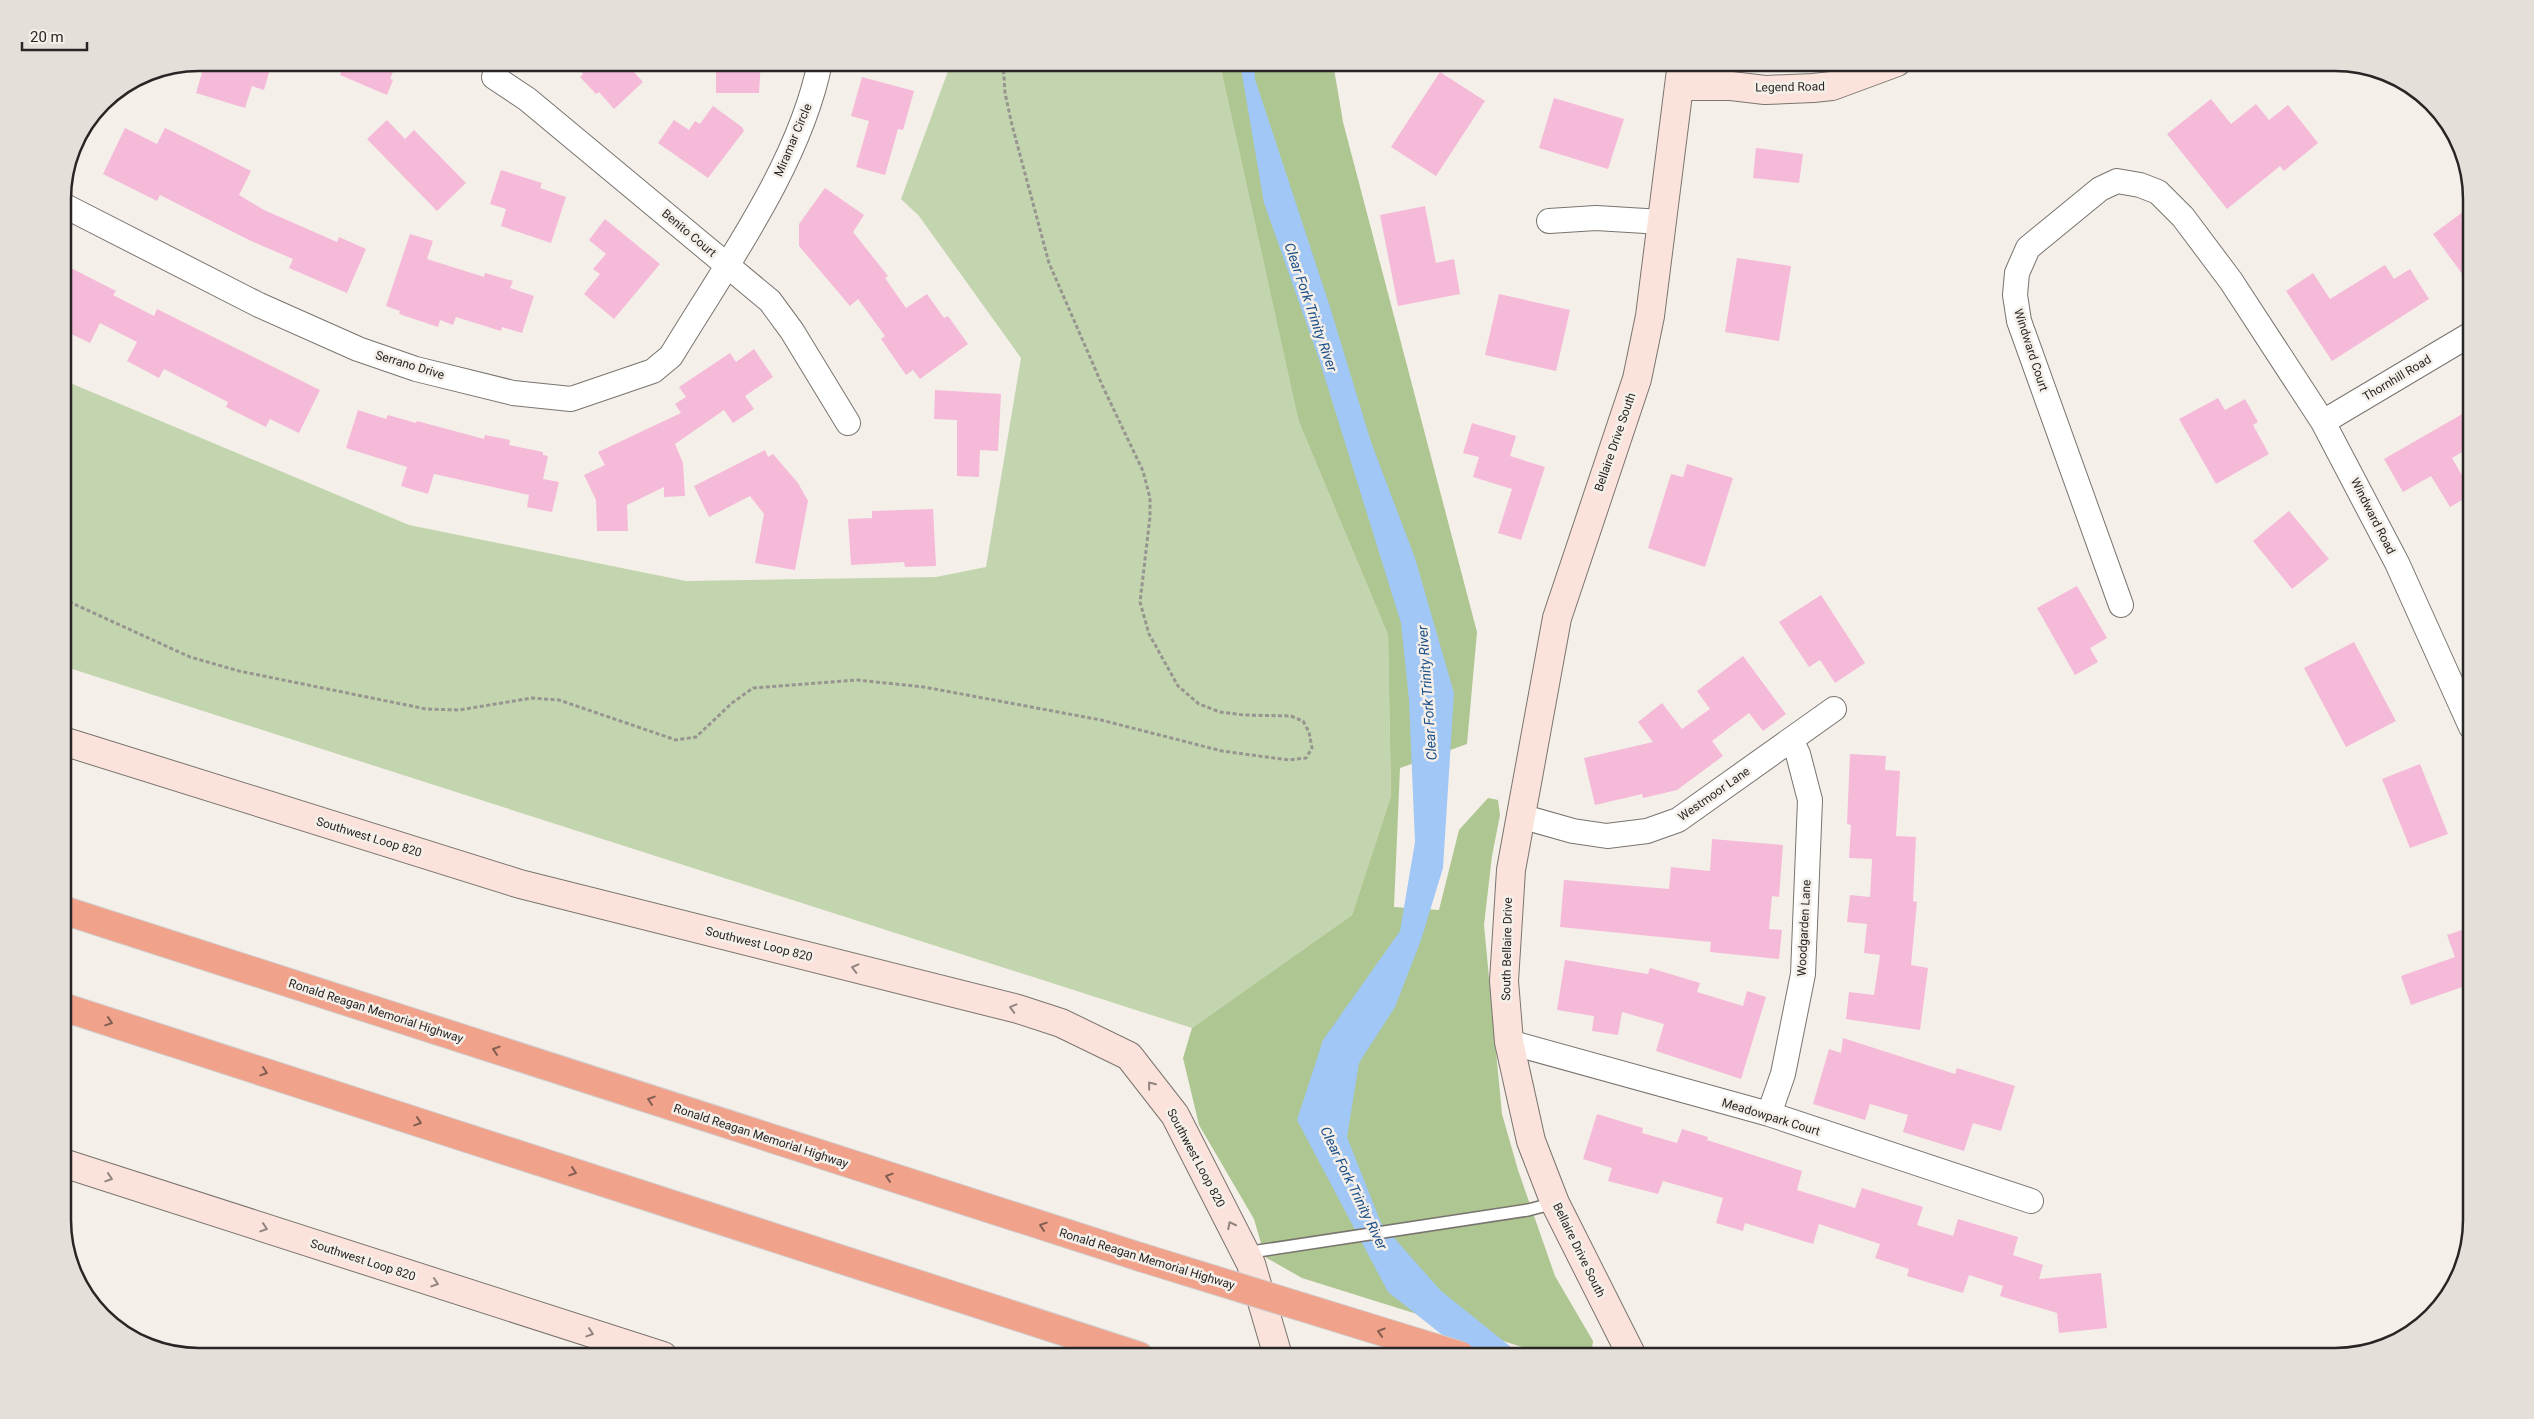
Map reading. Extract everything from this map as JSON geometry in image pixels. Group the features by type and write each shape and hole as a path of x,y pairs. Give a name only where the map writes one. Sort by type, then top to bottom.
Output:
{"highway":[{"name":"Ronald Reagan Memorial Highway","path":"72,913 1140,1257 1435,1348"},
{"path":"72,1010 1114,1348"}],"street":[{"name":"Miramar Circle","path":"726,264 781,172 815,87 818,71"},
{"name":"Legend Road","path":"1681,74 1730,86 1764,90 1832,86 1873,71"},
{"name":"Bellaire Drive South","path":"1520,816 1557,618 1637,379 1645,347 1681,74"},
{"name":"Benito Court","path":"494,76 527,100 770,301 792,331 848,423"},
{"name":"Windward Court","path":"2121,605 2020,321 2015,295 2017,273 2028,248 2100,189 2117,181 2140,185 2158,192 2183,217 2254,316"},
{"name":"Serrano Drive","path":"72,210 259,305 358,348 416,369 513,393 572,399 653,371 665,361 670,356 726,264"},
{"path":"1549,221 1596,218 1662,222"},
{"name":"Windward Road","path":"2254,316 2323,422 2397,563 2462,700"},
{"name":"Thornhill Road","path":"2323,422 2462,339"},
{"name":"Westmoor Lane","path":"1520,816 1573,831 1607,836 1647,831 1678,820 1834,709"},
{"name":"Woodgarden Lane","path":"1769,1114 1783,1074 1803,974 1810,800 1798,754 1791,740"},
{"name":"Southwest Loop 820","path":"72,744 520,884 1018,1009 1061,1023 1129,1056 1175,1115 1245,1253 1275,1348"},
{"name":"South Bellaire Drive","path":"1520,816 1511,870 1506,919 1504,981 1508,1042 1531,1141"},
{"name":"Meadowpark Court","path":"1508,1042 1769,1114 2031,1201"},
{"name":"Bellaire Drive South","path":"1531,1141 1555,1203 1628,1348"},
{"name":"Southwest Loop 820","path":"72,1166 638,1348"}],"lane":[{"path":"1245,1253 1528,1210 1555,1203"}],"path":[{"path":"72,603 190,657 239,671 426,709 459,710 496,706 532,698 559,700 676,740 696,737 732,703 753,688 782,684 857,680 924,687 1064,713 1146,730 1222,751 1289,760 1306,758 1312,748 1309,732 1303,721 1291,716 1244,715 1220,712 1199,704 1178,686 1149,634 1140,602 1150,517 1150,498 1143,471 1103,387 1049,263 1010,117 1005,93 1004,71"}],"green space":[{"path":"948,71 1242,71 1299,422 1388,635 1391,796 1352,915 1192,1028 72,669 72,384 409,525 686,581 936,577 986,567 1021,358 919,216 901,199"},
{"path":"1222,71 1334,71 1343,122 1477,632 1467,744 1400,768 1394,907 1439,910 1459,830 1488,798 1498,800 1500,815 1492,856 1484,925 1502,1114 1518,1170 1555,1276 1593,1341 1592,1348 1525,1348 1302,1278 1265,1257 1254,1219 1199,1125 1183,1058 1192,1028 1352,915 1391,796 1388,635 1299,422"}],"water":[{"name":"Clear Fork Trinity River","path":"1241,71 1254,71 1255,79 1330,307 1371,442 1415,558 1454,693 1443,868 1421,940 1395,1007 1359,1063 1347,1137 1381,1223 1440,1290 1512,1348 1459,1348 1388,1292 1297,1120 1323,1040 1400,931 1415,842 1409,700 1401,623 1319,359 1264,203"}],"building":[{"path":"202,71 269,71 264,90 252,86 245,108 196,93"},
{"path":"342,71 393,71 390,79 393,80 387,95 340,75"},
{"path":"580,71 633,71 643,82 614,109 599,92 596,94 580,77 583,74"},
{"path":"716,71 760,71 759,93 716,93"},
{"path":"1440,72 1485,101 1436,176 1391,147"},
{"path":"862,77 914,91 903,130 898,129 885,175 856,167 869,121 851,116"},
{"path":"1554,98 1624,119 1608,169 1539,148"},
{"path":"2211,99 2231,124 2256,104 2269,120 2288,105 2318,143 2284,171 2280,166 2227,209 2167,134"},
{"path":"713,106 742,127 744,131 708,178 658,143 674,120 689,130 695,121 700,124"},
{"path":"387,120 405,139 414,130 466,183 437,211 367,139"},
{"path":"125,128 157,144 165,128 200,145 251,171 239,195 264,210 337,242 339,237 366,249 347,293 289,268 293,259 249,240 160,195 157,201 103,174"},
{"path":"1756,148 1803,154 1799,183 1753,178"},
{"path":"501,170 542,183 540,188 566,197 551,243 501,226 506,209 490,204"},
{"path":"825,188 864,215 853,232 888,276 885,278 906,308 927,294 944,318 948,316 968,344 920,379 913,370 906,375 881,339 885,336 858,299 850,306 799,246 799,224"},
{"path":"1425,206 1436,263 1454,259 1460,294 1398,306 1380,215"},
{"path":"2462,213 2462,274 2433,234"},
{"path":"605,219 660,264 614,319 584,294 600,274 593,269 606,254 589,240"},
{"path":"410,234 433,241 427,259 484,277 485,273 513,281 510,288 534,296 522,333 502,327 501,331 456,317 453,325 440,320 438,327 399,314 400,311 386,306"},
{"path":"1737,258 1791,266 1779,341 1725,332"},
{"path":"2385,265 2394,279 2410,269 2429,299 2332,361 2286,291 2313,273 2330,299"},
{"path":"72,269 116,291 113,295 154,316 157,309 320,390 299,433 270,419 266,427 226,407 228,402 164,369 159,378 127,361 137,342 100,323 90,343 72,334"},
{"path":"1499,294 1570,310 1556,371 1485,355"},
{"path":"754,349 773,377 745,396 754,409 733,423 724,410 675,444 683,463 685,496 664,497 664,487 627,505 628,531 597,531 596,500 584,475 605,465 598,452 681,413 675,404 686,397 679,387 730,353 736,362"},
{"path":"935,390 1001,394 998,451 980,450 979,477 957,476 957,420 934,419"},
{"path":"2218,398 2225,410 2245,399 2258,422 2253,425 2269,454 2216,484 2179,419"},
{"path":"358,410 386,419 388,415 416,423 417,421 484,439 485,435 510,440 509,445 543,452 543,455 548,456 543,479 559,482 552,512 527,507 529,495 434,474 428,494 401,486 407,467 346,448"},
{"path":"2462,414 2462,452 2452,458 2462,476 2462,500 2450,507 2431,476 2403,492 2384,459"},
{"path":"1472,423 1516,436 1510,456 1545,467 1521,540 1498,533 1512,489 1473,477 1479,457 1463,453"},
{"path":"765,450 768,457 773,454 798,483 808,501 795,570 755,563 764,514 750,496 709,517 694,486"},
{"path":"1687,464 1733,478 1705,567 1648,548 1671,474 1683,477"},
{"path":"933,509 936,566 905,567 904,562 851,565 848,519 872,518 872,511"},
{"path":"2289,511 2329,559 2292,589 2253,541"},
{"path":"2077,586 2107,638 2090,648 2098,662 2075,675 2037,608"},
{"path":"1821,595 1865,663 1835,683 1820,660 1809,667 1779,622"},
{"path":"2354,642 2396,721 2346,747 2304,668"},
{"path":"1743,656 1786,714 1763,731 1749,713 1712,741 1723,756 1677,790 1643,798 1642,794 1595,805 1584,758 1653,742 1638,722 1662,703 1682,729 1710,709 1697,691"},
{"path":"1850,754 1886,756 1885,770 1900,771 1896,836 1916,837 1913,901 1917,902 1911,965 1928,968 1920,1030 1846,1019 1849,992 1874,995 1880,955 1864,953 1867,924 1847,922 1850,895 1870,897 1872,859 1849,858 1851,825 1847,824"},
{"path":"2420,764 2448,834 2410,848 2382,779"},
{"path":"1712,839 1783,845 1779,897 1772,896 1769,929 1782,930 1779,959 1710,952 1711,942 1560,927 1564,880 1669,889 1671,867 1710,871"},
{"path":"2463,930 2463,987 2411,1005 2401,976 2455,957 2447,935"},
{"path":"1565,960 1648,974 1650,968 1700,983 1697,992 1743,1006 1747,991 1766,997 1741,1079 1656,1051 1664,1024 1622,1012 1618,1035 1592,1031 1594,1016 1557,1010"},
{"path":"1843,1038 1955,1074 1957,1068 2015,1086 2001,1131 1973,1123 1964,1151 1903,1132 1908,1115 1870,1104 1865,1120 1813,1104 1829,1049 1841,1053"},
{"path":"1597,1114 1643,1128 1642,1133 1677,1143 1682,1129 1708,1137 1707,1140 1802,1171 1797,1190 1855,1208 1862,1188 1923,1207 1917,1225 1953,1236 1958,1219 2018,1237 2013,1255 2043,1265 2039,1279 2101,1273 2107,1328 2059,1333 2057,1313 2000,1296 2003,1286 1969,1275 1963,1293 1907,1276 1909,1269 1875,1258 1880,1244 1819,1224 1813,1244 1745,1223 1743,1231 1716,1223 1723,1198 1663,1181 1658,1194 1608,1181 1612,1168 1583,1159"}]}
